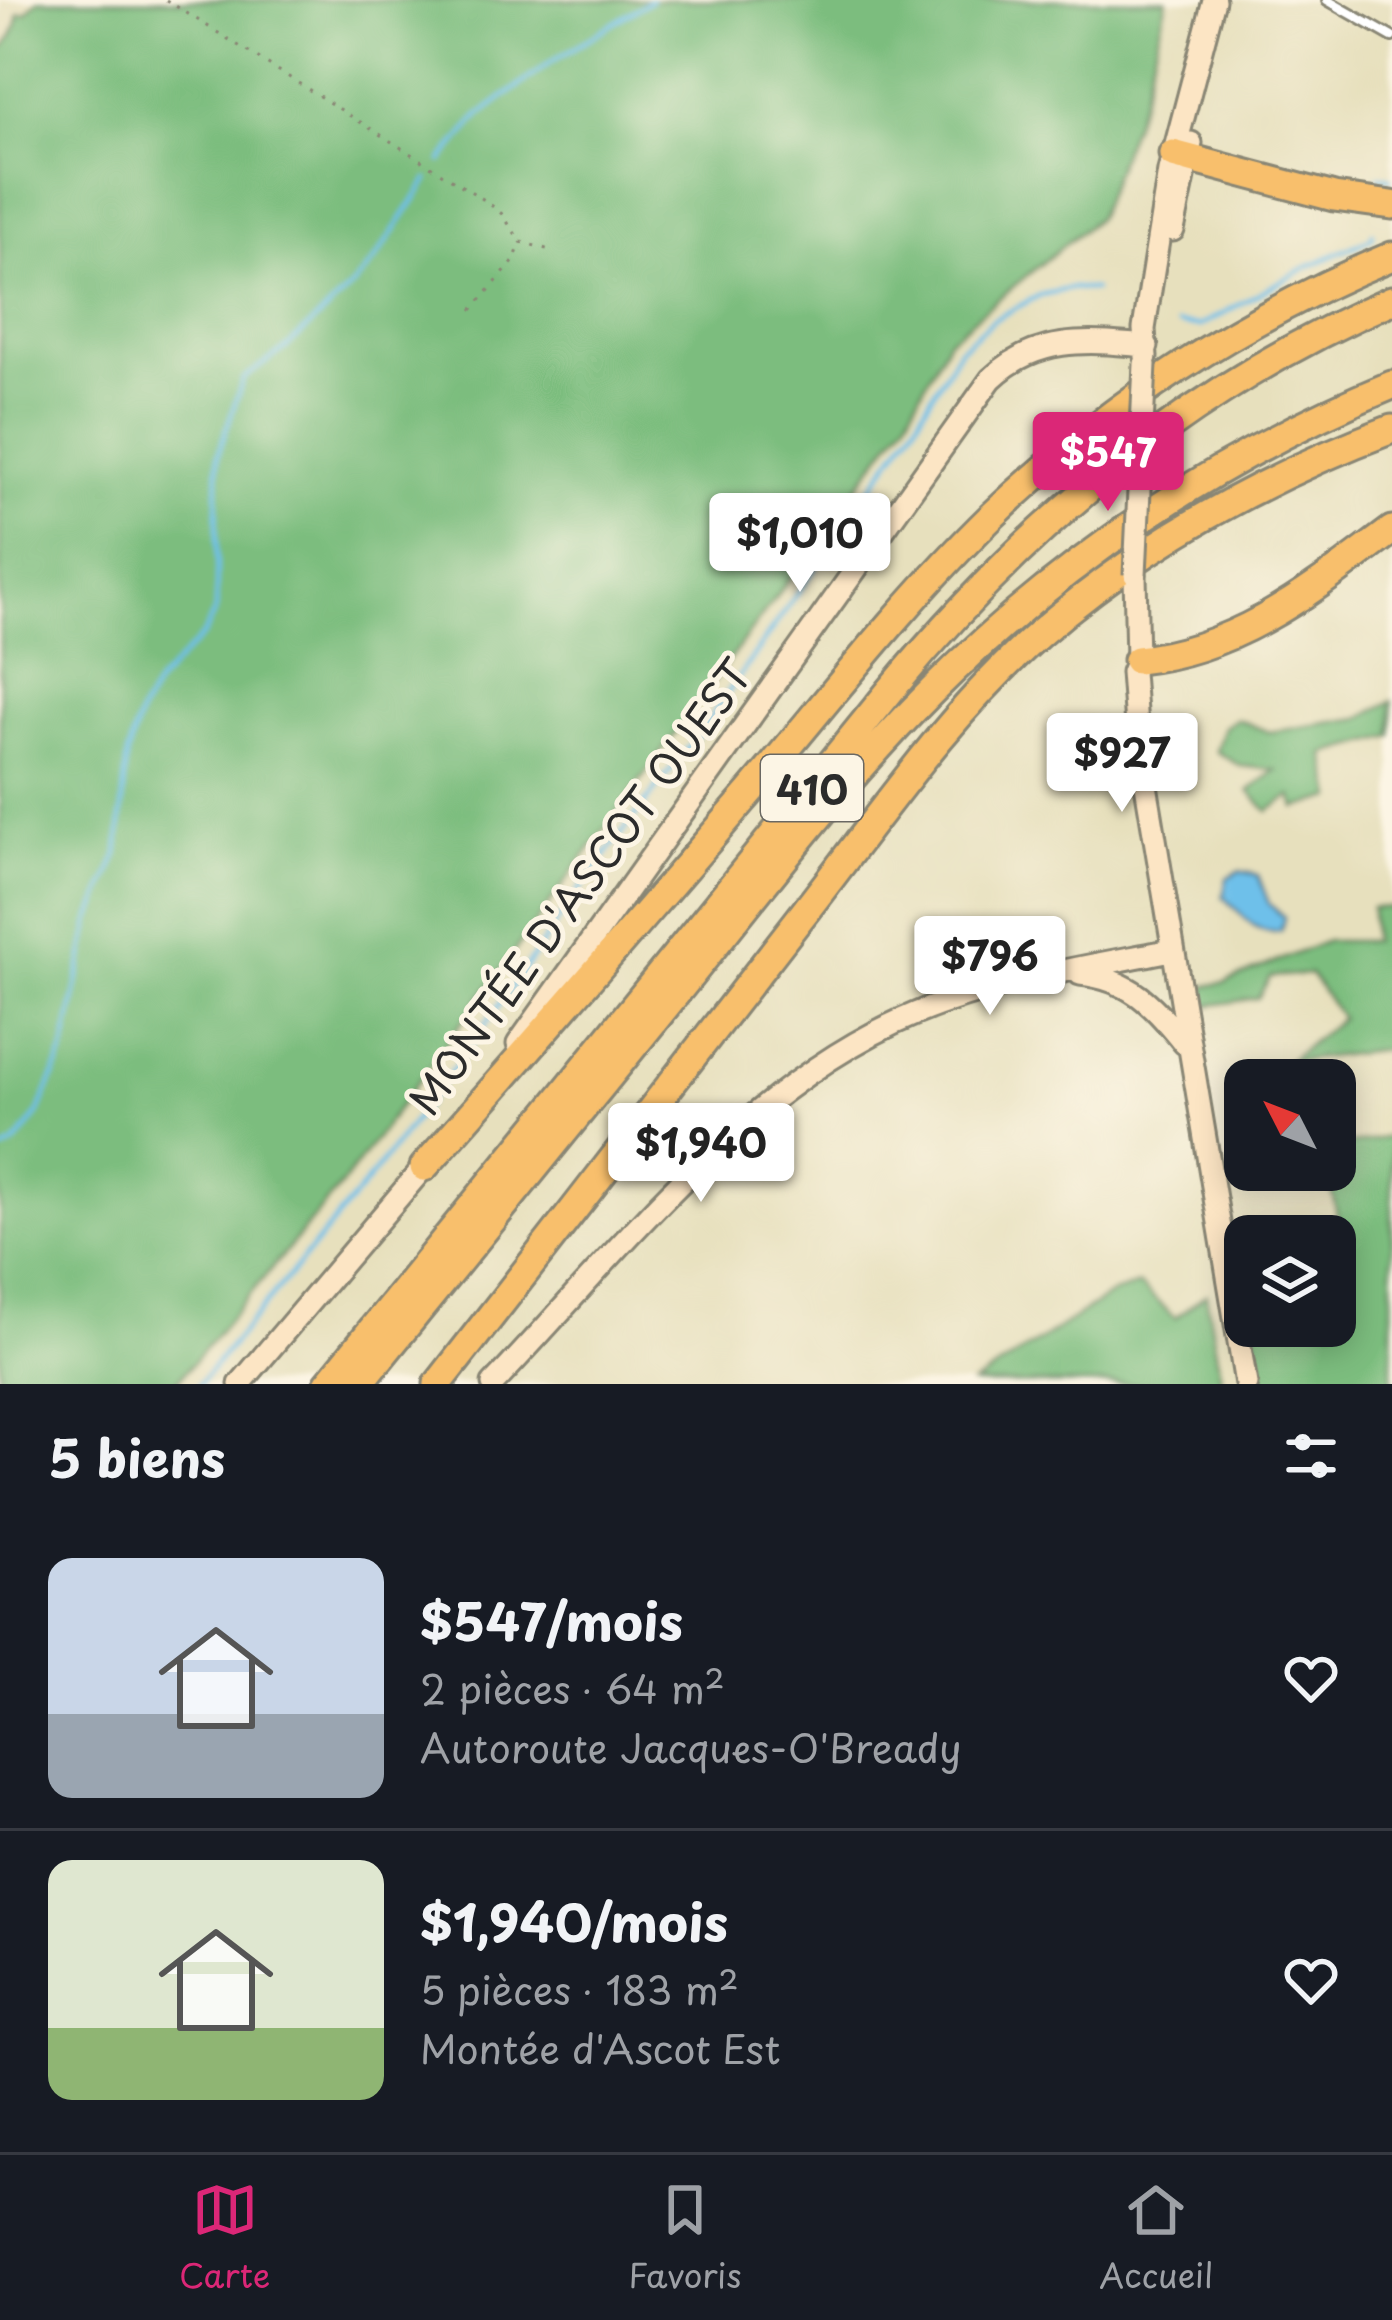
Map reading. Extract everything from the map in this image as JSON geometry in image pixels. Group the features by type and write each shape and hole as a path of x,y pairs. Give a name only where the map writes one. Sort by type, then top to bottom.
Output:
{"highway":[{"path":"1180,156 1321,194 1392,205"},
{"path":"424,1167 922,590 1006,504 1088,434 1178,368 1270,313 1392,256"},
{"name":"410","path":"328,1384 913,664 997,571 1086,488 1187,412 1289,350 1392,300"},
{"name":"410","path":"358,1384 839,793 969,655 1061,577 1170,500 1286,433 1392,385"},
{"path":"438,1384 916,770 1002,670 1084,598 1181,531 1297,469 1392,429"},
{"path":"1137,660 1193,651 1252,626 1307,593 1392,530"}],"street":[{"path":"1214,0 1180,156 1157,331 1146,355 1137,479 1137,660 1132,672 1163,897 1246,1384"},
{"path":"1180,156 1225,0"},
{"name":"MONTÉE D'ASCOT OUEST","path":"240,1384 424,1167 534,1022 991,379 1024,354 1058,343 1088,341 1146,355"},
{"path":"493,1384 715,1150 788,1086 840,1051 919,1012 980,991 1172,950"},
{"path":"1058,973 1103,976 1134,989 1154,1005 1188,1048"}],"lane":[{"path":"1327,0 1392,37"}],"path":[{"path":"166,0 486,201 502,214 521,242 550,250"},
{"path":"472,310 514,261 521,242"}],"green space":[{"path":"38,0 1167,0 1141,102 1097,218 948,340 906,421 343,1183 175,1384 0,1384 0,50 10,40 19,13 26,13"},
{"path":"1392,701 1392,736 1325,754 1334,798 1296,808 1292,796 1268,811 1249,791 1276,770 1240,766 1216,751 1224,727 1236,719 1269,732 1360,718"},
{"path":"1392,907 1392,1049 1291,1059 1341,1018 1310,974 1270,977 1258,998 1206,1006 1202,987 1327,941 1372,941 1371,908"},
{"path":"1392,1136 1392,1384 1264,1384 1257,1347 1356,1347 1356,1215 1337,1215 1332,1191 1356,1191 1356,1144"},
{"path":"1139,1285 1175,1318 1206,1294 1222,1384 973,1384 1113,1293"}],"water":[{"path":"1239,871 1258,875 1269,904 1284,917 1281,931 1256,927 1223,897 1227,878"}],"waterway":[{"path":"442,161 480,115 551,62 651,0"},
{"path":"1379,177 1390,178"},
{"path":"0,1152 14,1145 38,1114 64,1052 90,922 118,854 127,756 140,713 158,682 203,635 216,609 218,454 243,379 286,348 353,286 428,180"},
{"path":"1178,324 1200,326 1305,268 1372,238 1373,233"},
{"path":"199,1384 367,1182 466,1052 593,871 701,731 911,431 959,349 993,320 1040,295 1074,288 1094,290"}]}
